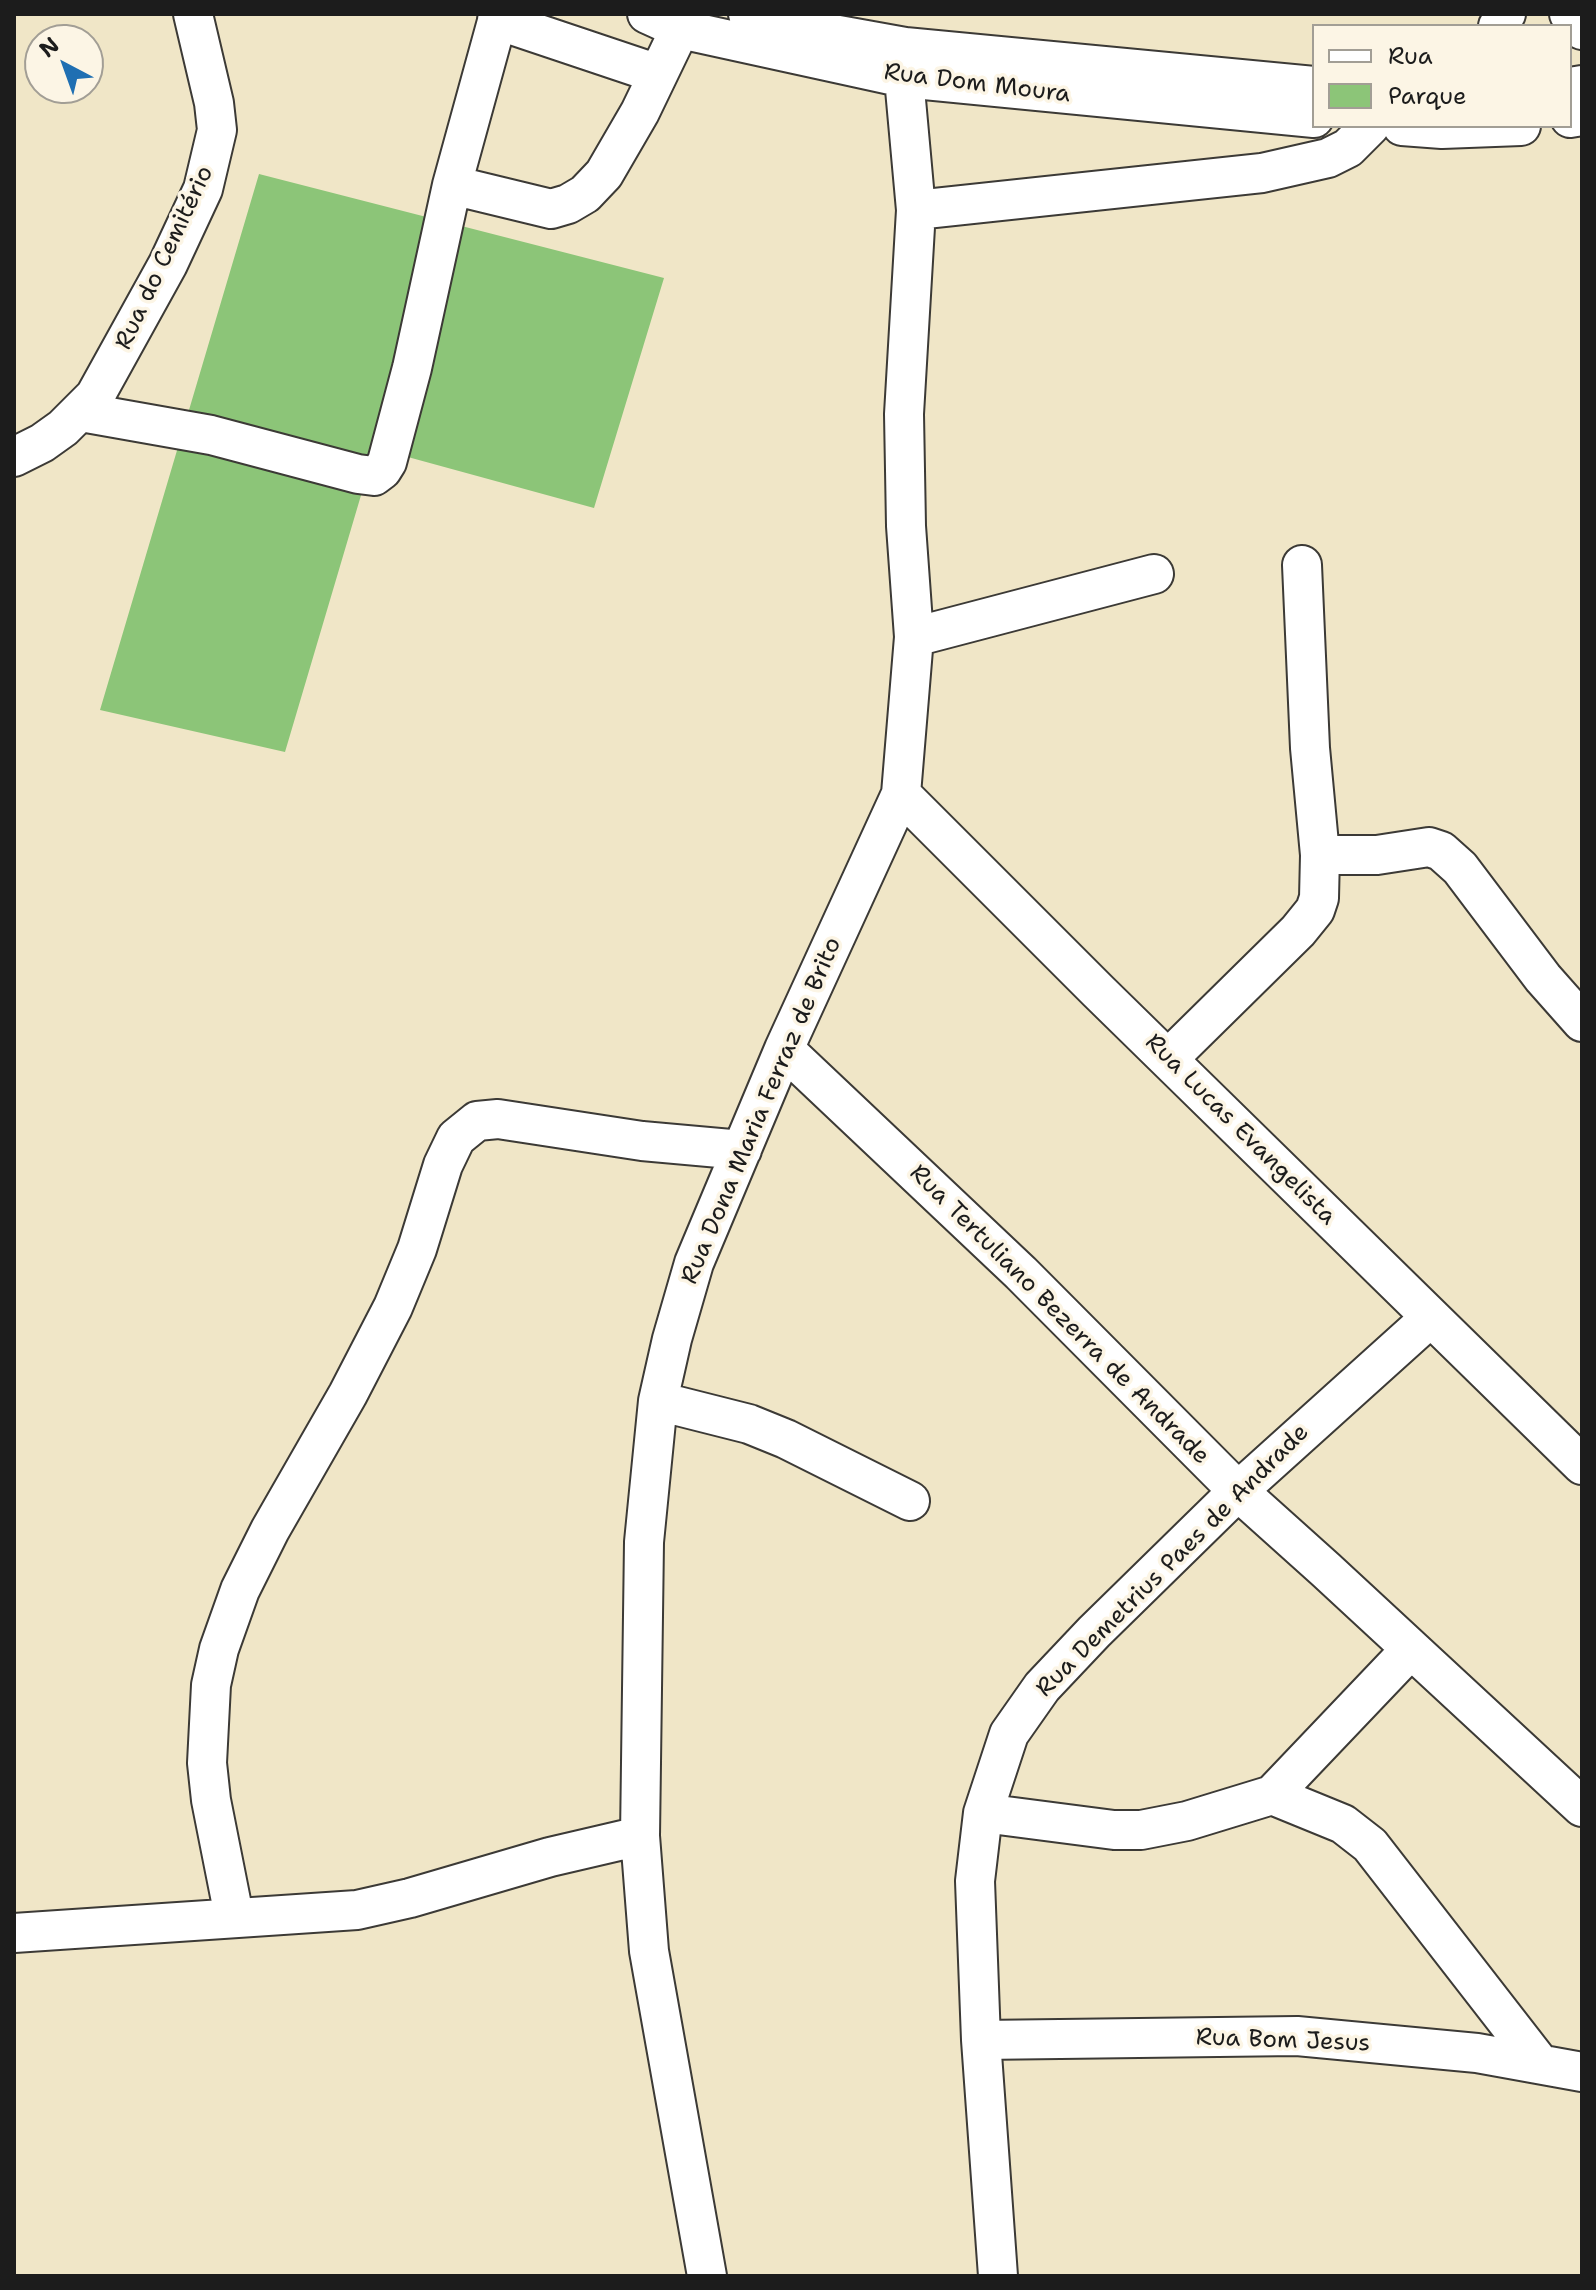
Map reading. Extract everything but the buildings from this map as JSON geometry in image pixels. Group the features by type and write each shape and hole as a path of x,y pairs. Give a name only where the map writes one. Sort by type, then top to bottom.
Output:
{"street":[{"name":"Rua do Cemitério","path":"14,457 42,443 81,412 110,373 168,264 203,189 217,130 214,103 193,14"},
{"name":"Rua Dom Moura","path":"748,14 816,31 904,63 1312,86"},
{"path":"1569,14 1582,30"},
{"path":"81,412 211,435 358,474 376,475 386,465 405,395 452,185 498,17 658,74"},
{"path":"452,185 546,208 558,208 590,190 604,174 658,74 663,22"},
{"name":"Rua Dom Moura","path":"663,22 904,63 1312,118"},
{"name":"Rua Dona Maria Ferraz de Brito","path":"707,2276 649,1951 640,1836 644,1542 658,1401 694,1263 784,1049 901,794 914,637 906,526 904,414 916,210 904,63"},
{"path":"916,210 1262,173 1328,158 1348,148 1368,128"},
{"path":"1429,128 1468,128"},
{"path":"1168,1059 1309,918 1319,898 1320,855 1310,748 1302,565"},
{"path":"914,637 1154,574"},
{"name":"Rua Lucas Evangelista","path":"901,794 1582,1465"},
{"path":"1320,855 1377,855 1429,847 1441,851 1460,868 1543,978 1582,1022"},
{"name":"Rua Tertuliano Bezerra de Andrade","path":"784,1049 1021,1273 1238,1491 1582,1807"},
{"path":"234,1916 211,1800 207,1763 211,1685 219,1649 240,1590 270,1530 348,1394 393,1307 417,1249 443,1165 456,1138 477,1121 498,1119 642,1141 742,1150"},
{"name":"Rua Demetrius Paes de Andrade","path":"998,2276 981,2040 975,1881 983,1813 1009,1734 1042,1687 1238,1491 1430,1318"},
{"path":"658,1401 749,1424 786,1439 910,1501"},
{"path":"983,1813 1114,1830 1141,1830 1187,1821 1272,1795 1411,1649"},
{"path":"1272,1795 1343,1824 1370,1845 1540,2064"},
{"path":"14,1933 357,1910 640,1836"},
{"name":"Rua Bom Jesus","path":"981,2040 1297,2036 1477,2053 1582,2072"}],"green space":[{"path":"259,174 664,278 594,508 375,448 285,752 100,710"}]}
